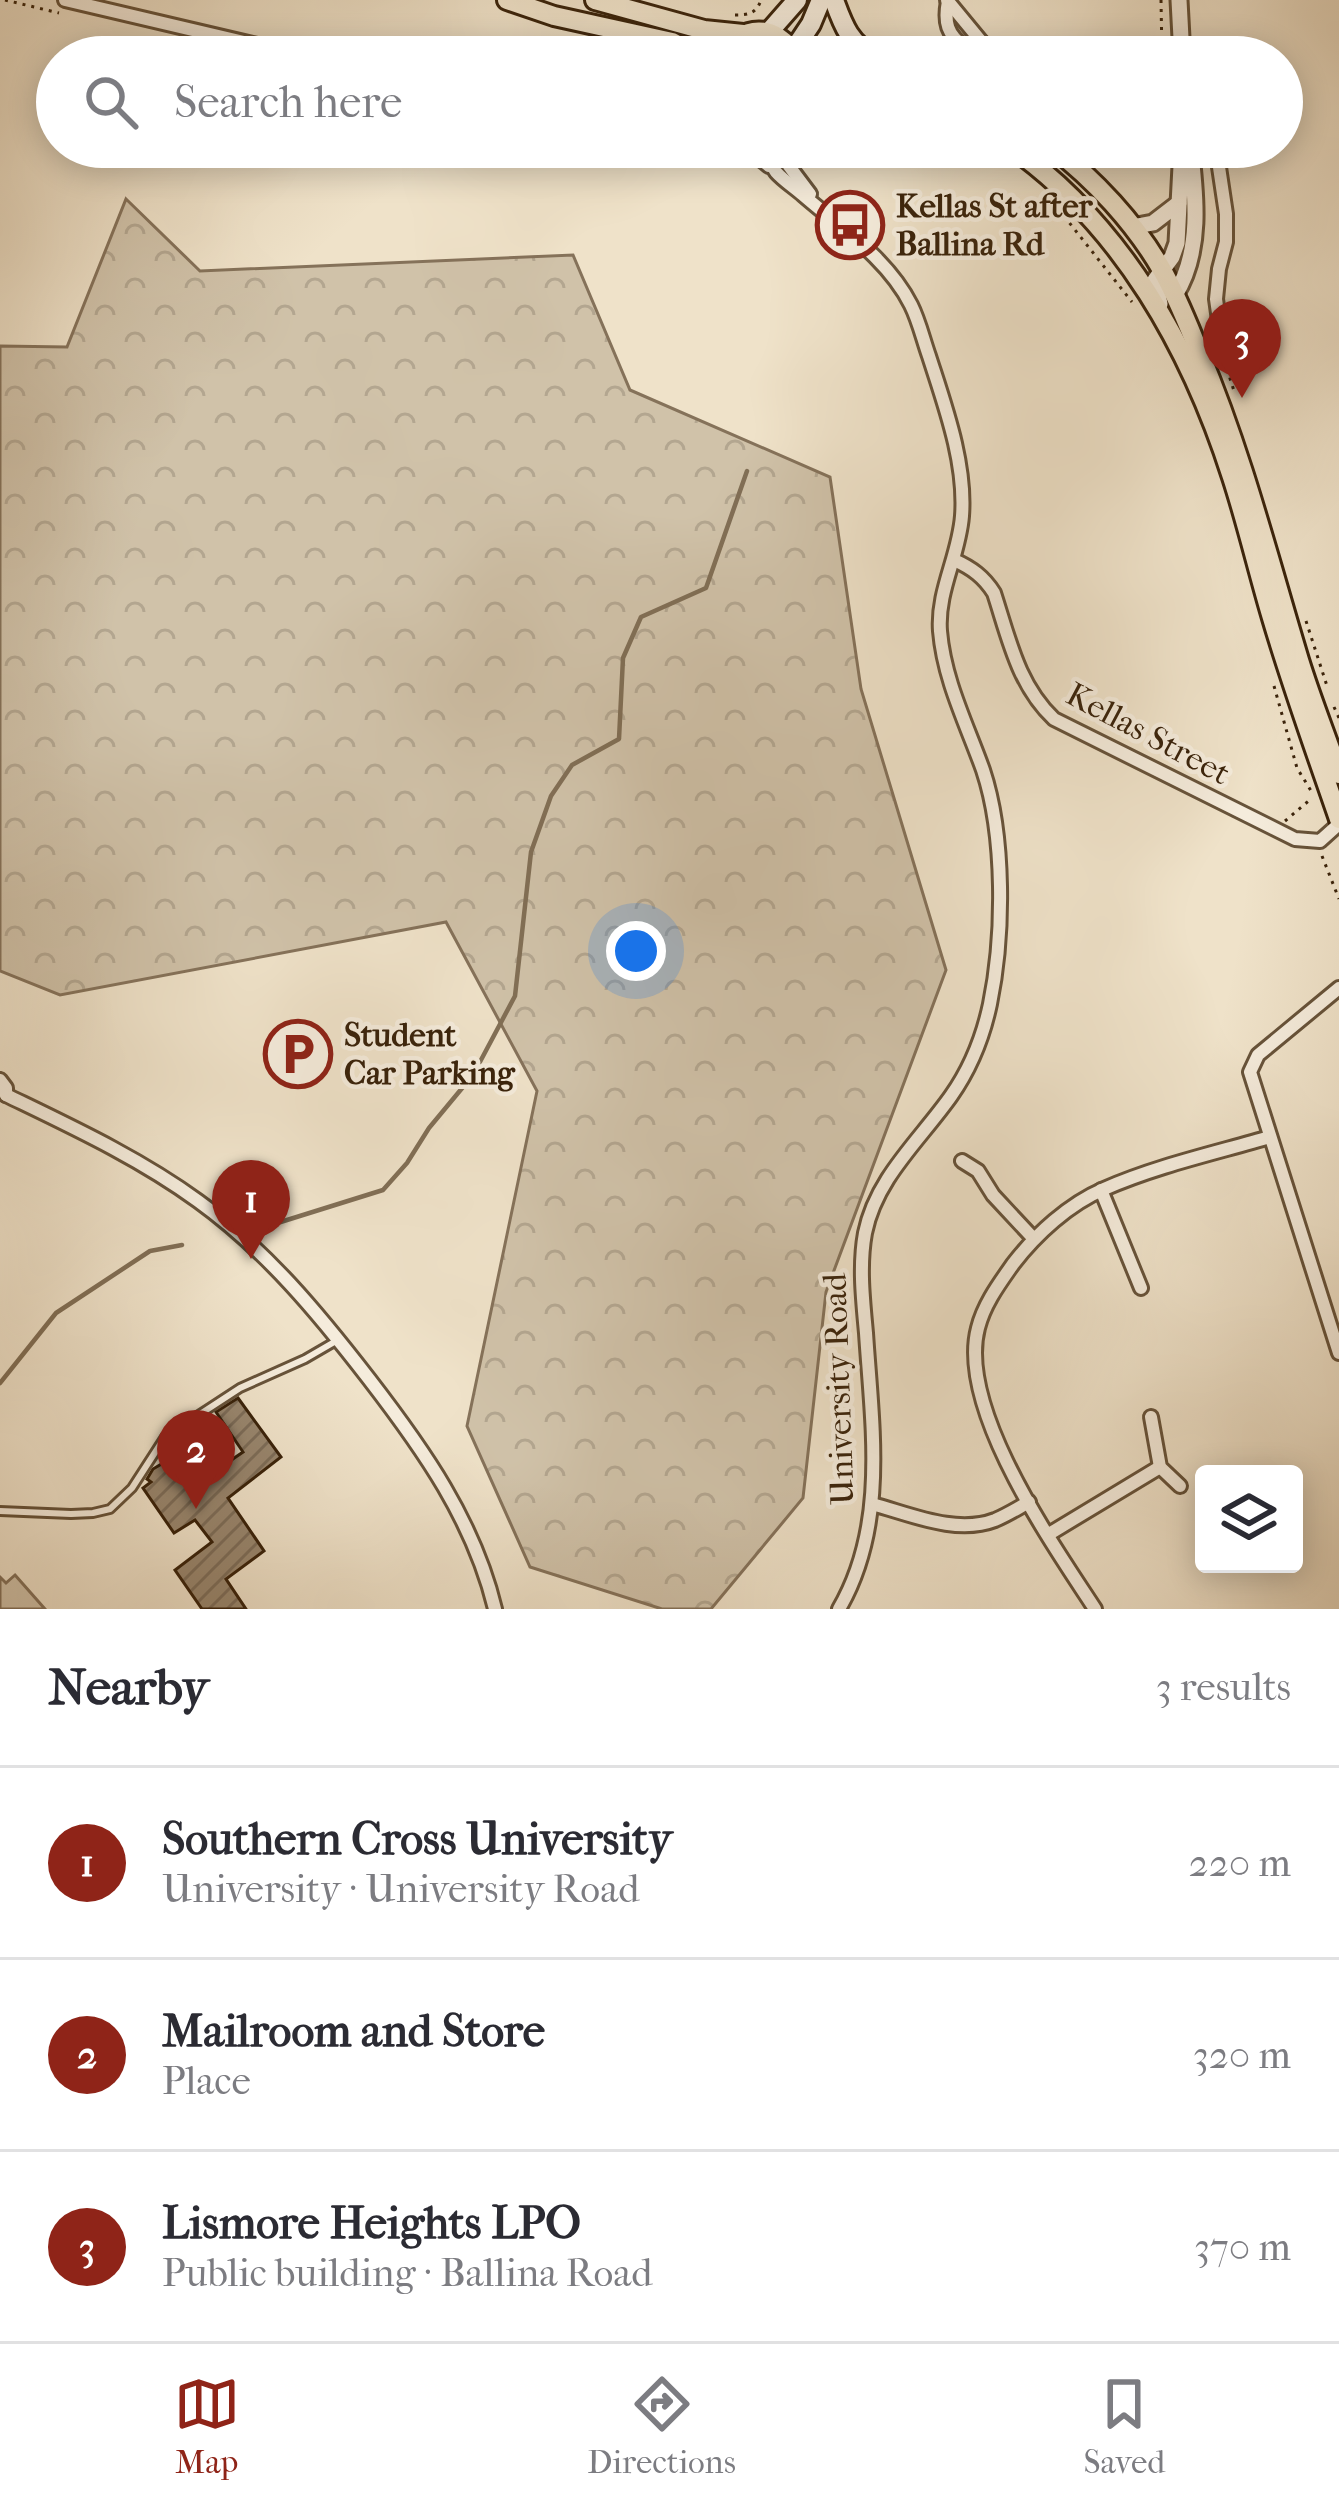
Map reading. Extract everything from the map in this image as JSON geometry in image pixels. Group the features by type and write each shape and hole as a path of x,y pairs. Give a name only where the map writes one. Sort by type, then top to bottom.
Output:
{"main road":[{"path":"507,0 642,36"},
{"path":"595,0 691,27 774,36"},
{"path":"767,33 797,0"},
{"path":"806,36 820,0"},
{"path":"834,0 850,36"},
{"path":"1034,168 1050,176 1100,226 1167,324 1230,471 1339,821"},
{"path":"1075,168 1132,227 1175,296 1252,491 1300,665 1339,774"}],"street":[{"path":"65,0 218,36"},
{"path":"1179,0 1181,36"},
{"path":"947,1 976,36"},
{"path":"772,168 882,263 913,308 960,472 962,515 955,560"},
{"path":"792,168 834,222"},
{"path":"1167,324 1155,280 1178,243 1183,168"},
{"path":"1175,296 1193,245 1195,204 1189,168"},
{"path":"1219,168 1226,242 1216,299 1224,356"},
{"path":"1132,227 1154,223 1179,203"},
{"name":"Kellas Street","path":"955,560 987,581 1028,688 1054,719 1274,830 1320,841 1339,821"},
{"name":"University Road","path":"839,1609 861,1562 872,1504 874,1444 862,1288 866,1230 891,1172 954,1092 970,1063 983,1033 995,970 999,848 984,774 946,671 940,629 942,594 955,560"},
{"path":"1339,988 1258,1055 1250,1067 1339,1353"},
{"path":"0,1080 6,1088 3,1099 113,1148 196,1199 271,1262 338,1340 440,1475 482,1562 495,1609"},
{"path":"1095,1609 1029,1502 992,1430 974,1362 985,1307 1034,1239 1077,1204 1101,1190 1270,1137"},
{"path":"962,1161 978,1171 993,1195 1034,1239"},
{"path":"1101,1190 1141,1288"},
{"path":"1151,1417 1160,1467 1180,1486"},
{"path":"1049,1534 1160,1467"},
{"path":"872,1504 970,1526 992,1521 1029,1502"}],"lane":[{"path":"0,1511 71,1514 110,1509 132,1488 165,1437 240,1388 338,1340"}],"path":[{"path":"730,15 752,13 761,0"},
{"path":"1161,0 1162,36"},
{"path":"812,32 818,36"},
{"path":"1064,217 1135,306"},
{"path":"1274,683 1297,768 1315,800 1274,830"},
{"path":"1288,819 1295,824"},
{"path":"1320,852 1339,899"}],"green space":[{"path":"126,199 200,271 573,255 630,390 830,477 861,689 946,970 826,1292 803,1498 711,1609 662,1609 530,1567 467,1426 537,1091 446,922 60,995 0,971 0,346 67,347"},
{"path":"15,1575 45,1609 0,1609 0,1577 6,1583"}],"building":[{"path":"238,1398 281,1457 228,1498 264,1551 226,1579 246,1609 202,1609 175,1570 212,1542 195,1520 174,1533 143,1488 151,1482 147,1479 153,1469 163,1463 166,1449 182,1441 205,1478 243,1452 216,1412"}],"waterway":[{"path":"271,1225 383,1190 473,1075 515,996 531,852 551,796 572,765 619,739 623,658 641,617 706,588 747,471"},
{"path":"0,1383 56,1313 150,1251 182,1245"}],"place":[{"name":"Kellas St after Ballina Rd","path":"850,225"},
{"name":"Lismore Heights LPO","path":"1242,398"},
{"name":"Student Car Parking","path":"298,1054"},
{"name":"Southern Cross University","path":"251,1259"},
{"name":"Mailroom and Store","path":"196,1509"}]}
